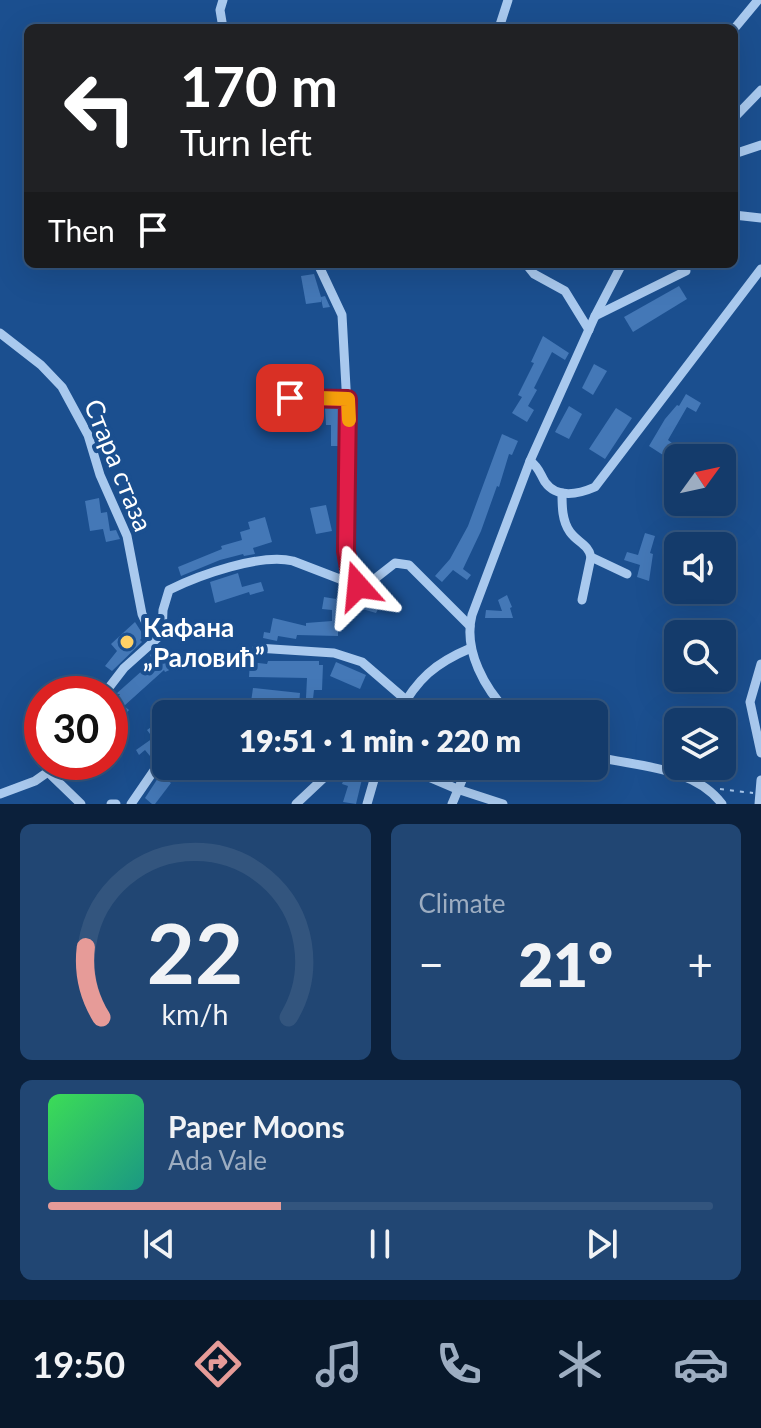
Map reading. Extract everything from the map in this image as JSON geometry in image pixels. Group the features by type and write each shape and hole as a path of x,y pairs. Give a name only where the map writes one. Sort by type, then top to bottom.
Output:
{"street":[{"path":"222,24 220,10 223,0"},
{"path":"500,24 508,0"},
{"path":"738,24 758,0"},
{"path":"738,114 761,90"},
{"path":"738,153 761,145"},
{"path":"738,215 761,218"},
{"path":"320,268 342,315 348,399 346,551 352,586"},
{"path":"529,268 534,274 565,291 589,330"},
{"path":"499,700 471,648 470,626 477,598 530,461 620,268"},
{"path":"530,461 537,466 549,487 562,493 581,492 596,485 761,269"},
{"path":"595,316 686,271"},
{"name":"Стара стаза","path":"0,333 41,365 62,387 88,435 100,475 127,536 142,614 154,640"},
{"path":"290,398 348,399"},
{"path":"562,493 567,526 590,551 582,600"},
{"path":"591,557 627,574"},
{"path":"118,676 162,634 163,610 169,590 260,559 293,561 352,586 364,586 395,563 409,565 470,626"},
{"path":"257,648 334,653 362,662 406,700 429,670 471,648"},
{"path":"761,664 750,702 761,753"},
{"path":"608,759 686,776 710,790 722,804"},
{"path":"131,804 152,773"},
{"path":"0,794 33,780"},
{"path":"56,780 81,804"},
{"path":"296,804 317,780"},
{"path":"367,804 374,780"},
{"path":"436,780 503,804"},
{"path":"452,804 461,780"},
{"path":"759,799 761,780"}],"path":[{"path":"710,790 727,789 759,799"}],"building":[{"path":"314,274 321,297 325,296 330,307 323,308 321,299 321,302 306,304 301,276"},
{"path":"679,286 687,299 633,332 624,317"},
{"path":"543,336 569,353 565,360 552,352 534,388 537,390 528,406 534,410 527,422 512,413 522,397 518,395"},
{"path":"594,364 607,371 593,395 582,388"},
{"path":"280,378 282,408 270,409 272,400 268,380"},
{"path":"686,394 701,403 696,412 687,407 668,440 672,443 664,444 663,455 649,446 665,419"},
{"path":"569,406 582,414 569,439 555,432"},
{"path":"339,407 341,446 331,446 331,425 326,425 325,408"},
{"path":"616,408 632,418 605,459 589,449"},
{"path":"502,434 518,441 512,455 509,454 499,487 463,569 471,575 467,580 453,570 442,582 435,576 450,559 468,526"},
{"path":"99,498 101,513 107,512 110,531 116,530 120,539 106,542 103,529 90,531 85,501"},
{"path":"326,505 332,531 316,534 310,508"},
{"path":"265,517 272,542 253,548 255,554 220,560 181,576 178,567 222,549 221,546 242,540 240,532 250,529 248,522"},
{"path":"645,533 655,536 650,553 653,554 649,581 637,577 640,565 624,560 627,552 638,555"},
{"path":"238,573 242,587 261,582 264,591 250,595 249,592 215,603 210,582"},
{"path":"340,589 373,603 380,589 393,596 388,604 382,601 376,613 359,608 356,614 343,608 342,617 338,617 338,636 297,635 296,639 278,636 277,641 263,638 264,632 270,633 273,618 306,626 306,623 332,621 332,610 322,609 324,597 336,599"},
{"path":"507,595 513,618 485,618 486,610 502,611 498,600"},
{"name":"Кафана „Раловић”","path":"135,622 144,636 140,640 142,642 112,671 105,666 117,651 111,644"},
{"path":"157,650 161,658 167,655 174,668 164,670 128,702 128,683 153,661 150,655"},
{"path":"268,661 319,661 319,665 323,665 322,690 314,690 313,699 306,698 307,678 249,677 250,662 267,664"},
{"path":"336,662 366,675 360,689 330,676"},
{"path":"253,688 300,693 299,700 251,700"},
{"path":"152,739 150,756 145,750 139,755 136,750"},
{"path":"157,780 171,783 155,804 145,798"},
{"path":"344,780 362,780 356,804 343,802 348,786 342,784"}],"slow traffic":[{"path":"319,398 348,399 349,420"}],"place":[{"name":"Кафана „Раловић”","path":"127,642"}],"route":[{"path":"290,398 348,399 346,551 352,586 358,586"}]}
